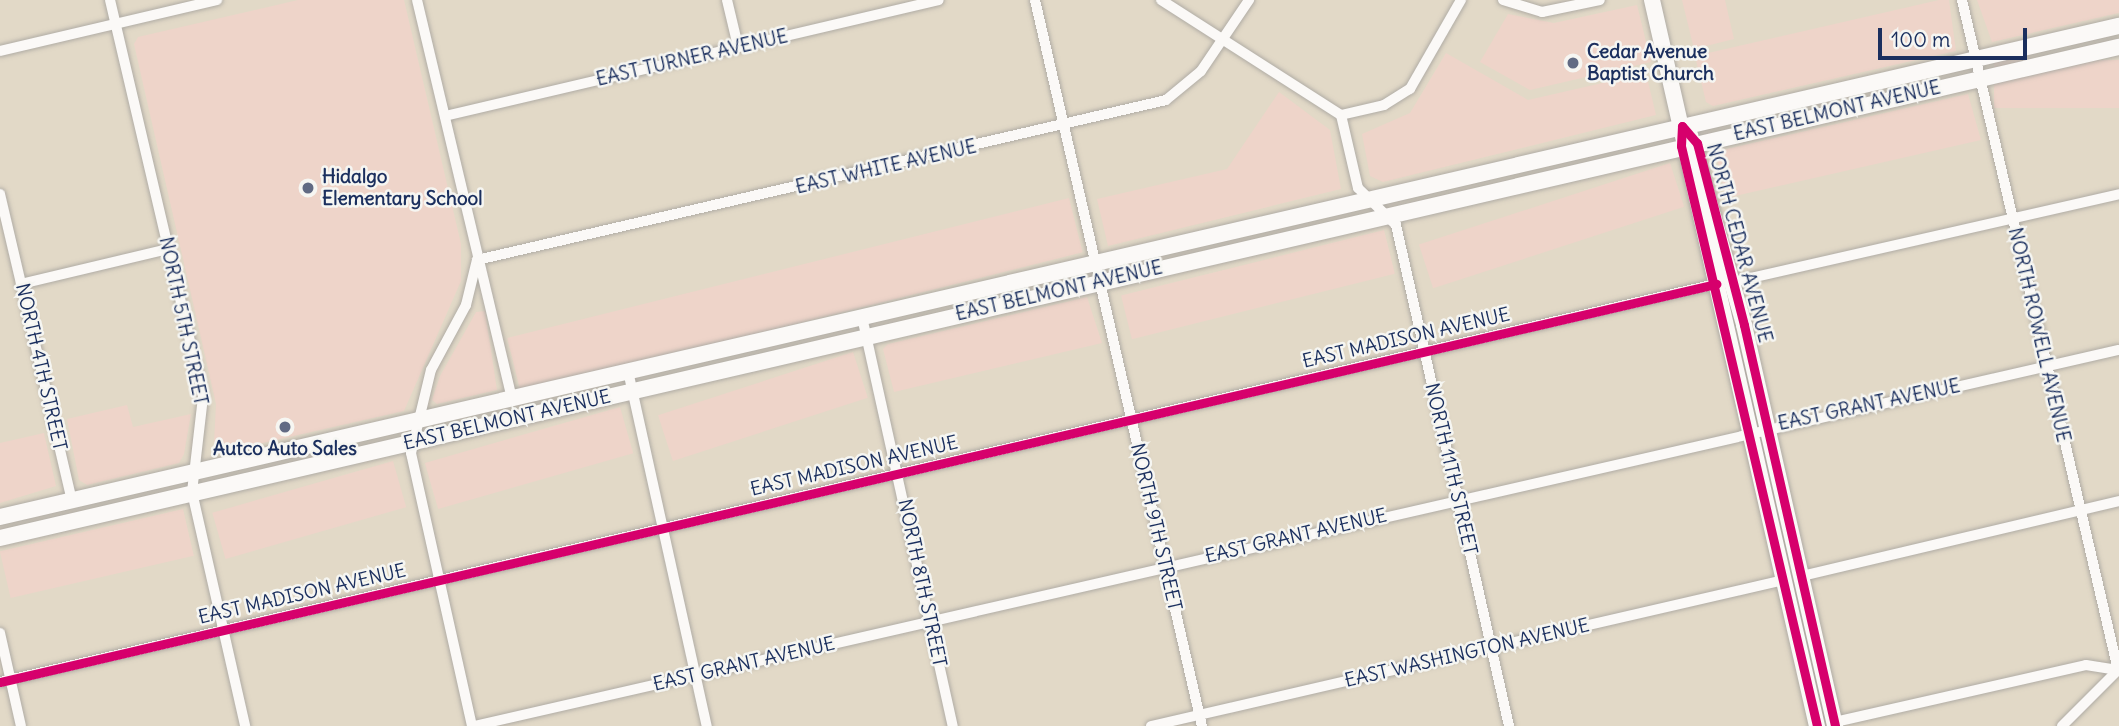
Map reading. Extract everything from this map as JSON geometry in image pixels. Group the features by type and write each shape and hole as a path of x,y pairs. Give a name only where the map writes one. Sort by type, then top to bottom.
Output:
{"main road":[{"name":"NORTH CEDAR AVENUE","path":"1652,0 1682,126 1733,282 1769,428 1835,724"},
{"name":"EAST BELMONT AVENUE","path":"0,517 1367,197 2119,26"},
{"name":"EAST BELMONT AVENUE","path":"0,537 2119,47"},
{"name":"NORTH CEDAR AVENUE","path":"1689,145 1716,284 1816,726"},
{"path":"1800,654 1812,670 1822,713 1835,724"}],"street":[{"name":"NORTH 5TH STREET","path":"110,0 203,397 197,470 192,492 245,726"},
{"path":"0,51 217,0"},
{"path":"417,0 512,398"},
{"path":"727,0 738,46"},
{"name":"EAST TURNER AVENUE","path":"445,116 939,0"},
{"name":"NORTH 9TH STREET","path":"1035,0 1201,720"},
{"path":"1161,0 1341,115 1384,105 1410,89 1461,0"},
{"name":"EAST WHITE AVENUE","path":"477,260 1065,126 1179,93 1249,0"},
{"path":"1503,0 1542,12 1600,0"},
{"name":"NORTH ROWELL AVENUE","path":"1962,0 2079,511 2119,670"},
{"name":"NORTH 11TH STREET","path":"1341,115 1357,188 1396,225 1509,726"},
{"name":"NORTH 4TH STREET","path":"0,194 72,500"},
{"path":"1733,282 2119,194"},
{"path":"21,284 168,249"},
{"path":"473,726 440,580 420,507 412,442 431,370 467,305 477,260"},
{"name":"EAST MADISON AVENUE","path":"5,681 1716,284"},
{"name":"NORTH 8TH STREET","path":"862,317 953,726"},
{"name":"EAST GRANT AVENUE","path":"473,726 1751,431 2119,350"},
{"path":"628,371 707,726"},
{"path":"1802,576 2119,502"},
{"name":"EAST WASHINGTON AVENUE","path":"1151,726 1201,720 1490,648 1784,580"},
{"path":"0,633 5,681 21,726"},
{"path":"1835,724 2085,665 2119,670"},
{"path":"2062,726 2119,670"}],"shaded area":[{"name":"Hidalgo Elementary School","path":"298,0 404,0 461,244 461,281 404,411 223,452 214,443 216,404 134,44 138,37"},
{"path":"1682,0 1725,0 1734,39 1694,49"},
{"path":"1939,0 1949,0 1956,51 1713,106 1706,102 1695,56"},
{"path":"1977,0 2119,0 2119,13 1992,42"},
{"path":"1637,5 1651,62 1530,90 1480,62 1508,14 1554,23"},
{"path":"1446,53 1528,100 1646,73 1656,115 1383,182 1370,176 1362,134 1410,113"},
{"path":"1994,60 2119,60 2119,108 1994,108"},
{"path":"1279,92 1330,130 1341,189 1108,246 1097,199 1227,169"},
{"path":"1968,94 1981,140 1726,198 1717,158 1722,150"},
{"path":"1670,163 1684,207 1433,288 1419,245"},
{"path":"1069,198 1083,252 521,392 507,338"},
{"path":"1384,230 1395,274 1132,339 1121,296"},
{"path":"1087,297 1102,343 894,392 883,349 888,344"},
{"path":"485,311 497,390 437,404 432,400 440,376 476,312"},
{"path":"853,352 868,398 673,461 658,415"},
{"path":"127,405 133,427 191,414 184,454 179,463 87,485 79,480 67,419"},
{"path":"620,407 633,453 438,509 425,463"},
{"path":"44,433 56,486 0,503 0,443"},
{"path":"393,461 406,507 226,559 212,513"},
{"path":"183,509 194,556 11,598 0,551"}],"cycle path":[{"path":"1682,126 1697,143 1744,325 1835,726"},
{"path":"1682,126 1681,146 1817,726"},
{"path":"0,682 1716,284"}],"place":[{"name":"Cedar Avenue Baptist Church","path":"1573,63"},
{"name":"Hidalgo Elementary School","path":"308,188"},
{"name":"Autco Auto Sales","path":"285,427"}]}
